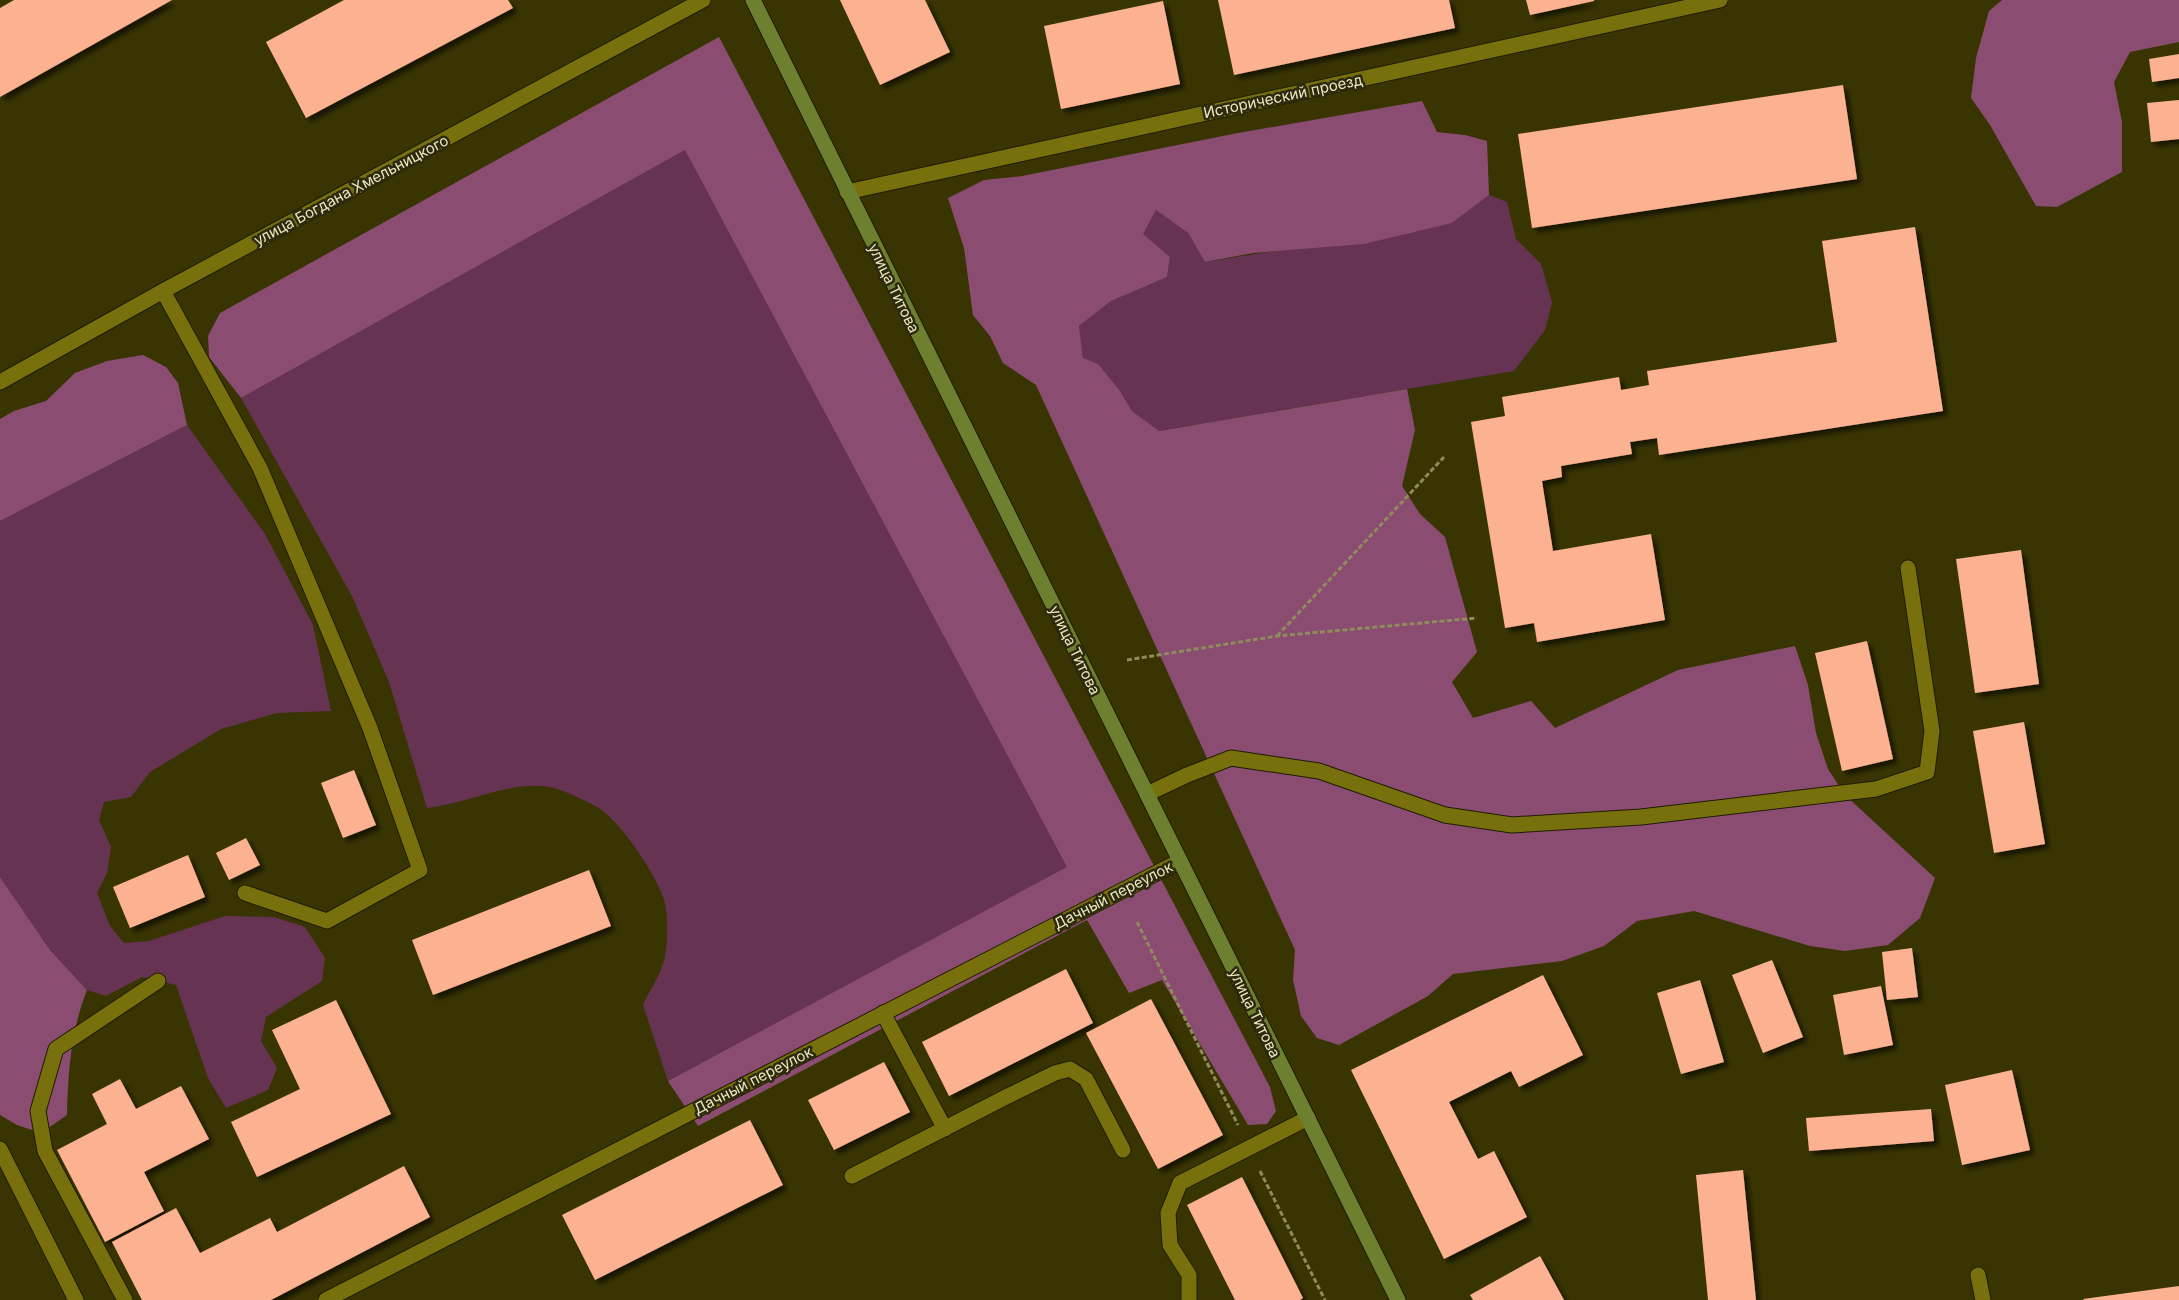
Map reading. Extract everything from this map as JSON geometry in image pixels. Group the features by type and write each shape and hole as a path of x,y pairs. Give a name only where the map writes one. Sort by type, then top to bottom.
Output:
{"main road":[{"name":"улица Титова","path":"753,0 1398,1300"}],"street":[{"name":"улица Богдана Хмельницкого","path":"0,382 162,291 702,0"},
{"name":"Исторический проезд","path":"847,192 1720,0"},
{"path":"162,291 260,468 370,728 420,870 327,921 245,892"},
{"path":"1146,794 1186,775 1231,758 1319,771 1445,815 1512,825 1641,817 1876,789 1927,772 1932,730 1908,568"},
{"name":"Дачный переулок","path":"326,1300 1180,861"},
{"path":"125,1300 44,1151 38,1111 56,1049 158,981"},
{"path":"883,1013 944,1129"},
{"path":"852,1176 1055,1073 1070,1069 1086,1079 1124,1150"},
{"path":"1189,1300 1189,1275 1170,1245 1168,1213 1180,1183 1308,1118"},
{"path":"0,1149 76,1300"},
{"path":"1978,1275 1983,1300"}],"path":[{"path":"1276,636 1444,457"},
{"path":"1126,660 1276,636 1477,618"},
{"path":"1137,922 1324,1300"}],"shaded area":[{"path":"2002,0 2179,0 2179,42 2130,52 2114,82 2122,122 2122,172 2057,207 2036,206 1990,125 1971,98 1976,58 1989,11"},
{"path":"719,37 1270,1087 1276,1111 1267,1124 1248,1125 1162,980 1129,993 1087,920 698,1126 668,1081 1067,867 685,150 241,398 209,357 208,336 220,313"},
{"path":"1422,101 1437,132 1465,135 1487,141 1489,195 1452,223 1364,244 1253,253 1205,262 1188,233 1156,210 1143,234 1170,257 1167,277 1111,301 1079,326 1083,358 1098,364 1120,391 1132,411 1159,431 1407,389 1415,430 1402,486 1420,514 1445,537 1477,652 1452,682 1473,718 1531,701 1555,728 1678,670 1795,646 1808,685 1816,733 1828,769 1845,795 1935,878 1920,918 1888,945 1845,951 1810,946 1694,911 1637,921 1604,946 1562,961 1453,974 1428,996 1339,1045 1317,1038 1301,1016 1293,980 1295,950 1036,385 1003,363 990,336 973,315 964,248 948,198 984,180 1022,176 1238,133"},
{"path":"685,150 1068,868 668,1081 643,1005 664,961 667,928 665,903 652,874 636,848 608,815 599,808 554,788 523,786 427,808 389,682 352,596 241,398"},
{"path":"1489,195 1507,202 1516,239 1541,264 1552,302 1545,330 1514,371 1158,431 1132,411 1120,391 1083,358 1079,326 1111,301 1167,277 1170,257 1142,234 1156,210 1188,233 1205,262 1452,223"},
{"path":"143,355 166,367 178,383 187,425 0,521 0,419 14,411 46,401 75,373 107,361"},
{"path":"187,425 265,534 313,625 331,711 277,713 221,729 150,772 131,797 104,802 99,820 111,847 107,873 97,893 110,926 124,943 149,941 225,916 274,917 305,927 325,958 322,981 266,1017 261,1041 277,1068 268,1090 226,1108 208,1078 176,985 142,977 106,996 87,990 50,950 0,877 0,521"},
{"path":"0,877 50,950 87,990 77,1020 71,1051 67,1115 41,1133 17,1125 0,1115"}],"building":[{"path":"14,0 172,0 0,97 0,8"},
{"path":"344,0 508,0 513,8 306,118 266,42"},
{"path":"840,0 925,0 950,52 880,85"},
{"path":"1218,0 1449,0 1455,28 1234,75"},
{"path":"1526,0 1594,0 1594,1 1530,15"},
{"path":"1163,1 1180,84 1061,109 1044,26"},
{"path":"2179,54 2179,78 2152,82 2149,59"},
{"path":"1843,85 1857,179 1532,228 1518,134"},
{"path":"2179,100 2179,139 2151,142 2147,103"},
{"path":"1915,227 1943,411 1659,455 1657,438 1630,442 1632,454 1561,466 1562,477 1542,481 1553,551 1651,534 1665,620 1537,642 1534,623 1505,628 1471,422 1505,416 1502,397 1619,377 1621,390 1649,385 1647,371 1837,342 1822,241"},
{"path":"2021,550 2039,684 1975,693 1956,559"},
{"path":"1867,641 1893,759 1842,771 1815,653"},
{"path":"2024,722 2045,844 1994,853 1973,731"},
{"path":"354,770 376,825 343,838 321,783"},
{"path":"246,838 260,865 229,880 216,853"},
{"path":"188,855 205,897 130,928 113,887"},
{"path":"589,870 611,926 433,995 412,940"},
{"path":"1912,948 1918,997 1887,1000 1882,952"},
{"path":"1772,960 1803,1037 1763,1053 1732,975"},
{"path":"1066,969 1093,1023 949,1096 922,1042"},
{"path":"1543,975 1583,1055 1519,1087 1511,1071 1449,1102 1478,1159 1494,1151 1527,1217 1444,1259 1351,1070"},
{"path":"1700,980 1724,1062 1681,1074 1657,993"},
{"path":"1881,986 1893,1045 1844,1055 1833,995"},
{"path":"1151,999 1223,1135 1158,1169 1086,1033"},
{"path":"336,1000 391,1114 257,1177 231,1122 300,1089 272,1030"},
{"path":"884,1062 910,1112 834,1150 808,1100"},
{"path":"2012,1070 2030,1150 1962,1165 1945,1085"},
{"path":"120,1079 136,1109 181,1086 209,1139 144,1172 164,1211 105,1242 57,1150 107,1124 92,1094"},
{"path":"1931,1109 1934,1141 1809,1151 1806,1118"},
{"path":"750,1120 783,1185 595,1280 562,1215"},
{"path":"404,1166 430,1217 271,1300 142,1300 112,1242 176,1208 200,1253 270,1218 277,1232"},
{"path":"1743,1170 1756,1300 1708,1300 1696,1175"},
{"path":"1242,1177 1303,1298 1300,1300 1235,1300 1187,1205"},
{"path":"1540,1256 1564,1300 1473,1300 1470,1295"},
{"path":"2179,1286 2179,1300 2083,1299"}]}
